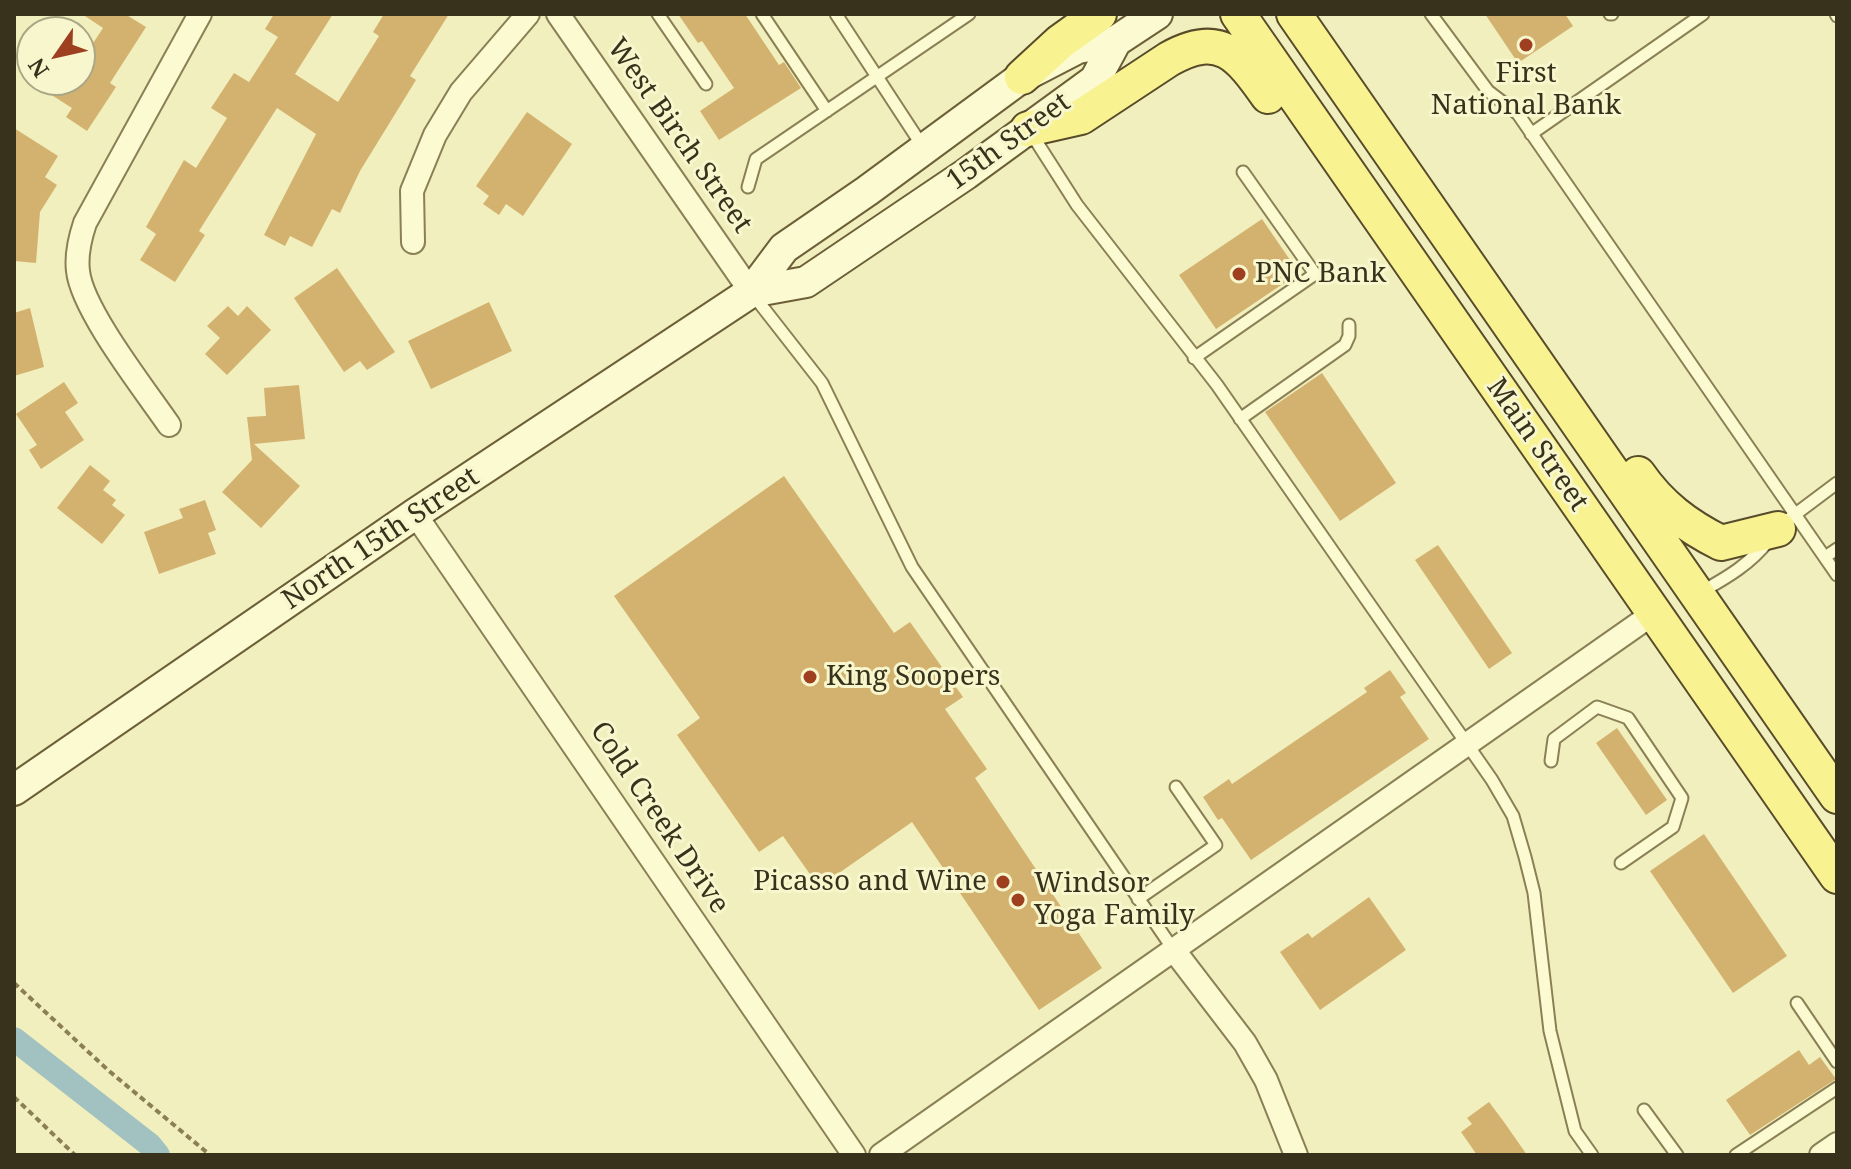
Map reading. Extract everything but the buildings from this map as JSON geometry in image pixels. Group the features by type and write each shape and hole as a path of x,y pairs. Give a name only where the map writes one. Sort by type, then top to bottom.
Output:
{"main road":[{"name":"Main Street","path":"1238,14 1834,871"},
{"name":"Main Street","path":"1294,14 1827,783"},
{"path":"1022,77 1060,42 1108,28"},
{"path":"1028,129 1081,117 1181,52 1215,45 1245,64 1310,157 1383,225"},
{"path":"1530,353 1580,391 1650,491 1684,523 1721,543 1786,522"},
{"path":"1493,381 1553,435 1645,567 1661,584 1671,590 1696,594"},
{"path":"1654,613 1663,610 1685,618 1776,744 1827,783"}],"street":[{"path":"169,425 88,304 78,272 78,257 85,223 200,14"},
{"path":"413,242 412,191 435,135 461,92 528,14"},
{"name":"West Birch Street","path":"558,14 751,292"},
{"name":"15th Street","path":"886,228 1095,80 1108,28 1157,14"},
{"name":"15th Street","path":"867,191 1022,77"},
{"name":"North 15th Street","path":"14,790 415,514 751,292 784,248 867,191"},
{"name":"North 15th Street","path":"751,292 806,282 886,228"},
{"name":"Cold Creek Drive","path":"415,514 854,1155"},
{"path":"881,1155 1654,613"},
{"path":"1173,949 1245,1043 1266,1080 1296,1155"},
{"path":"1821,1155 1837,1144"}],"lane":[{"path":"658,14 706,84"},
{"path":"762,14 827,111"},
{"path":"836,14 925,150"},
{"path":"748,187 756,159 969,14"},
{"path":"1431,14 1488,91 1518,114 1786,522 1825,557 1837,575"},
{"path":"1678,14 1686,26"},
{"path":"1531,134 1703,14"},
{"path":"1028,129 1077,205 1240,419 1467,744 1513,816 1534,893 1550,1031 1575,1131 1592,1155"},
{"path":"1194,358 1315,274 1243,172"},
{"path":"751,292 822,383 912,567 1173,949"},
{"path":"1240,419 1345,345 1349,325"},
{"path":"1696,594 1735,574 1757,555 1786,522 1837,483"},
{"path":"1825,557 1837,549"},
{"path":"1551,761 1554,739 1597,707 1628,718 1682,798 1673,827 1621,863"},
{"path":"1138,899 1216,845 1176,787"},
{"path":"1797,1003 1837,1062"},
{"path":"1736,1155 1837,1088"},
{"path":"1644,1110 1677,1155"}],"path":[{"path":"14,983 109,1071 210,1155"},
{"path":"14,1097 75,1155"}],"waterway":[{"path":"14,1039 150,1145 158,1155"}],"place":[{"name":"First National Bank","path":"1526,45"},
{"name":"PNC Bank","path":"1239,274"},
{"name":"King Soopers","path":"810,677"},
{"name":"Picasso and Wine","path":"1003,882"},
{"name":"Windsor Yoga Family","path":"1018,900"}]}
